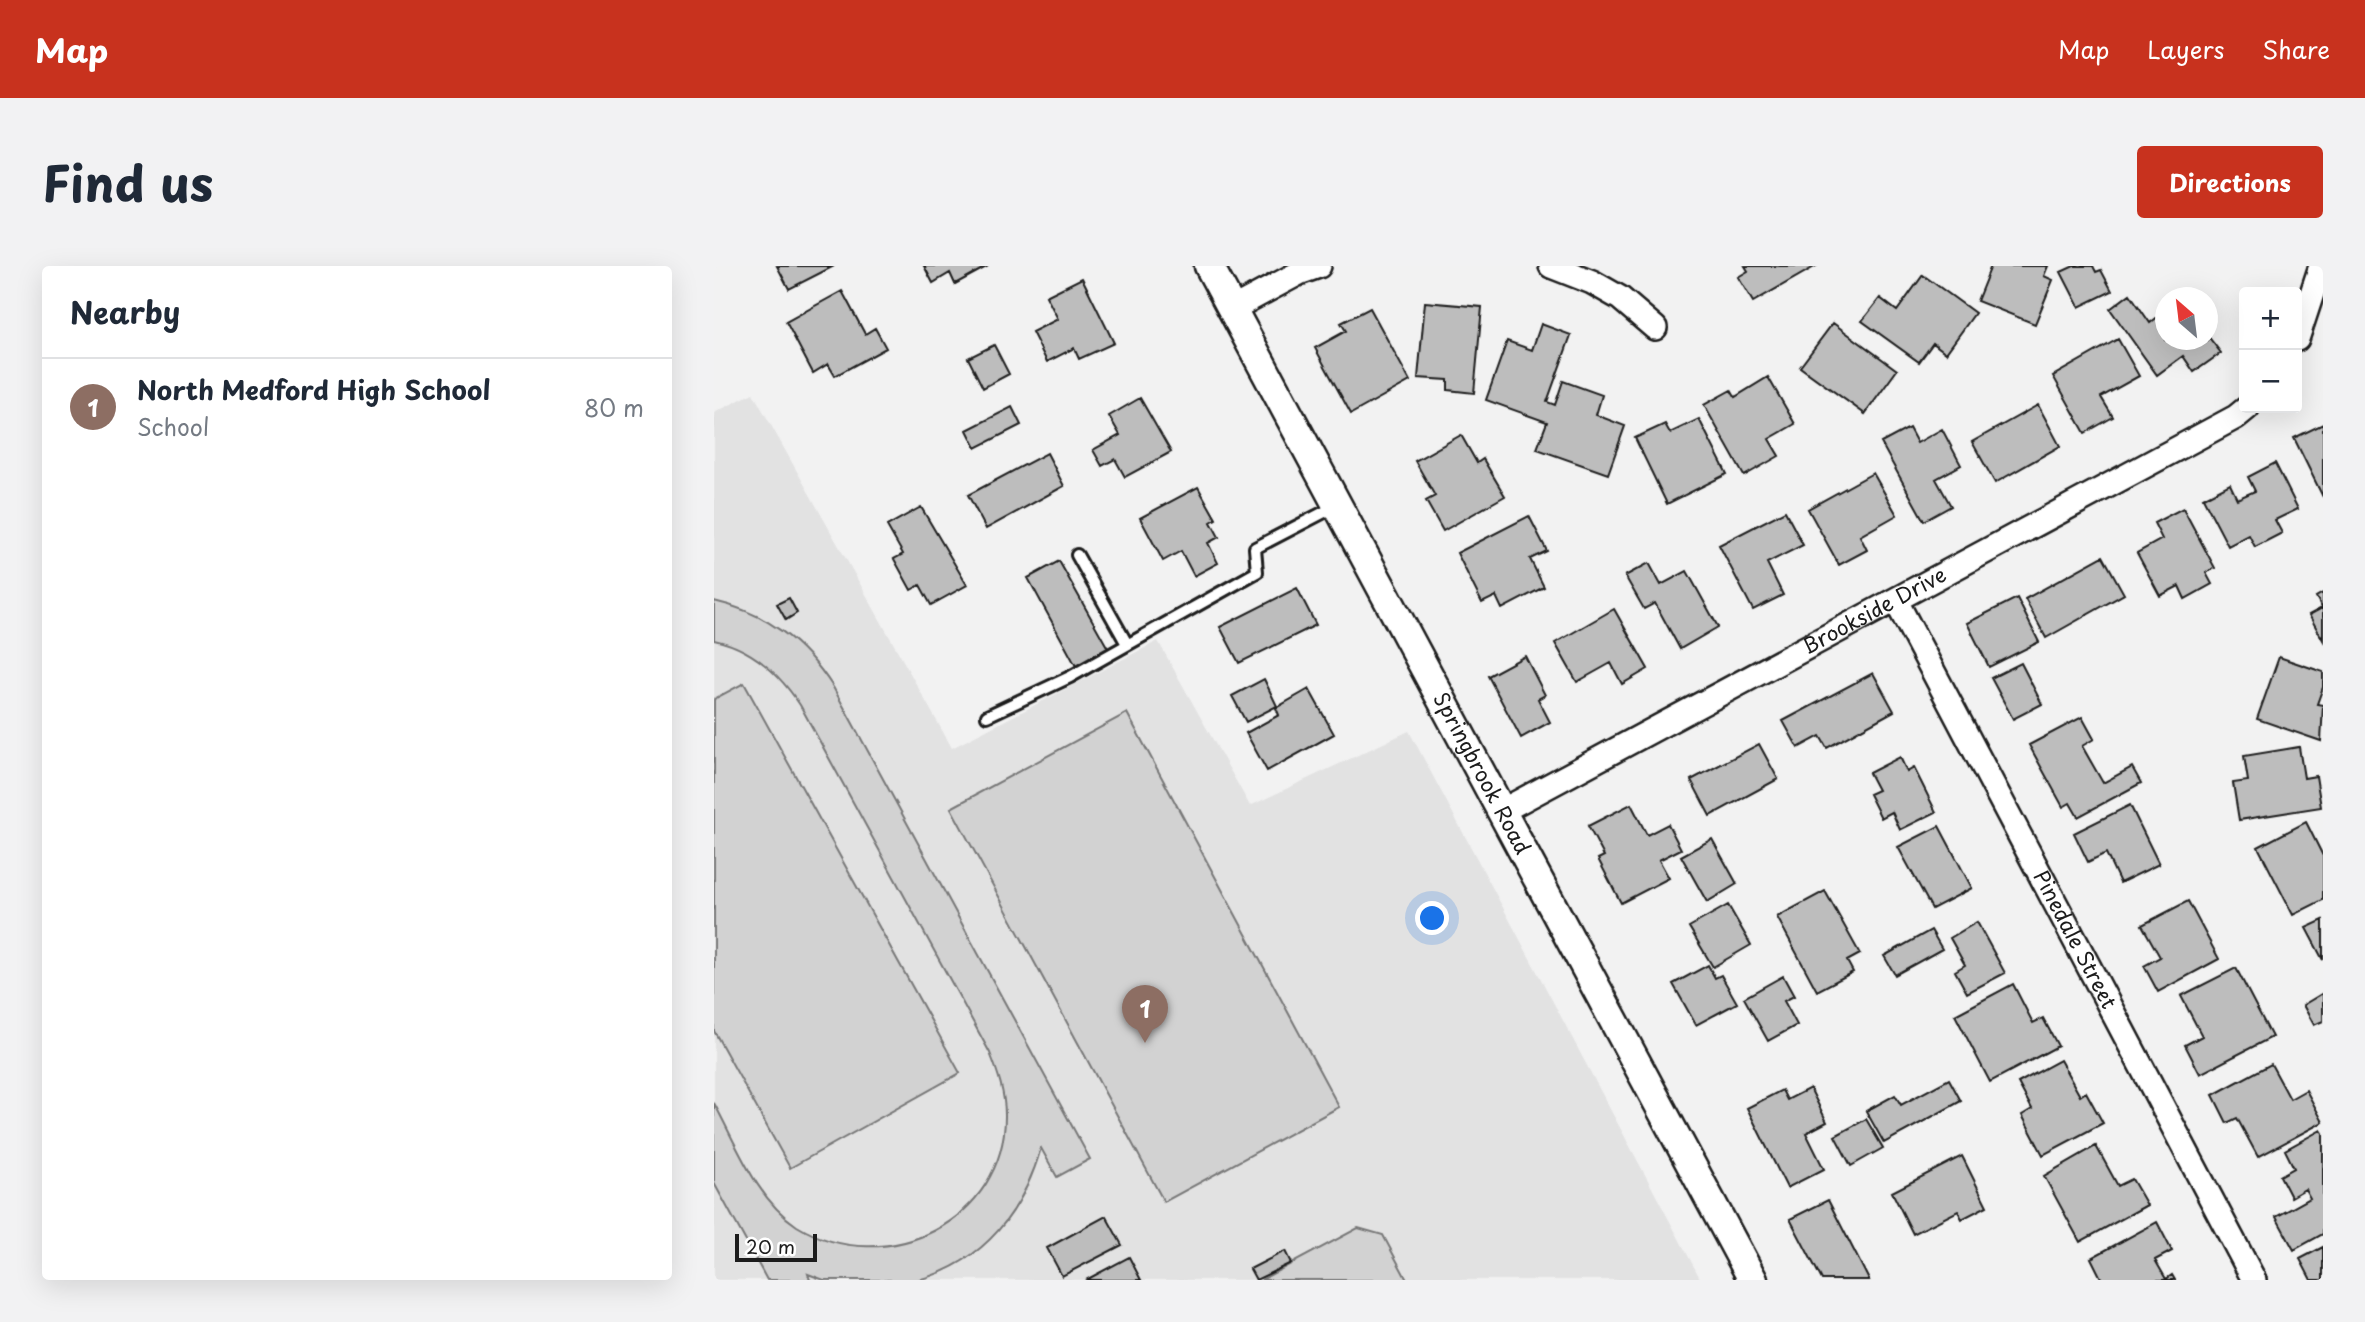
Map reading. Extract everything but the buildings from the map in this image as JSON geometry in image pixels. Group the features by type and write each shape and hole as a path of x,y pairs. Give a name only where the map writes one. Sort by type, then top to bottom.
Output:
{"street":[{"name":"Springbrook Road","path":"1209,266 1753,1280"},
{"path":"1232,309 1299,273 1319,266"},
{"path":"1551,266 1592,282 1620,298 1655,328"},
{"path":"2302,324 2321,266"},
{"name":"Brookside Drive","path":"1500,812 2241,413"},
{"name":"Pinedale Street","path":"1896,601 2254,1280"}],"lane":[{"path":"987,716 1070,677 1257,572 1255,548 1337,506"},
{"path":"1077,555 1127,644"}],"shaded area":[{"path":"753,393 952,748 1158,641 1250,806 1409,731 1701,1280 714,1280 714,413"},
{"path":"714,601 751,613 782,632 810,656 833,687 1090,1159 1057,1177 1041,1148 1024,1193 998,1231 963,1261 918,1280 824,1280 808,1274 810,1280 767,1280 714,1183 714,1103 759,1186 783,1215 797,1226 832,1241 867,1246 902,1243 935,1230 963,1211 985,1185 1000,1152 1005,1115 1004,1099 990,1053 800,705 774,672 741,649 714,640"},
{"path":"744,683 960,1073 790,1168 714,1031 714,699"},
{"path":"1127,713 1339,1107 1164,1202 951,808"},
{"path":"1358,1228 1383,1235 1407,1280 1261,1280"}],"place":[{"name":"North Medford High School","path":"1145,1043"}]}
